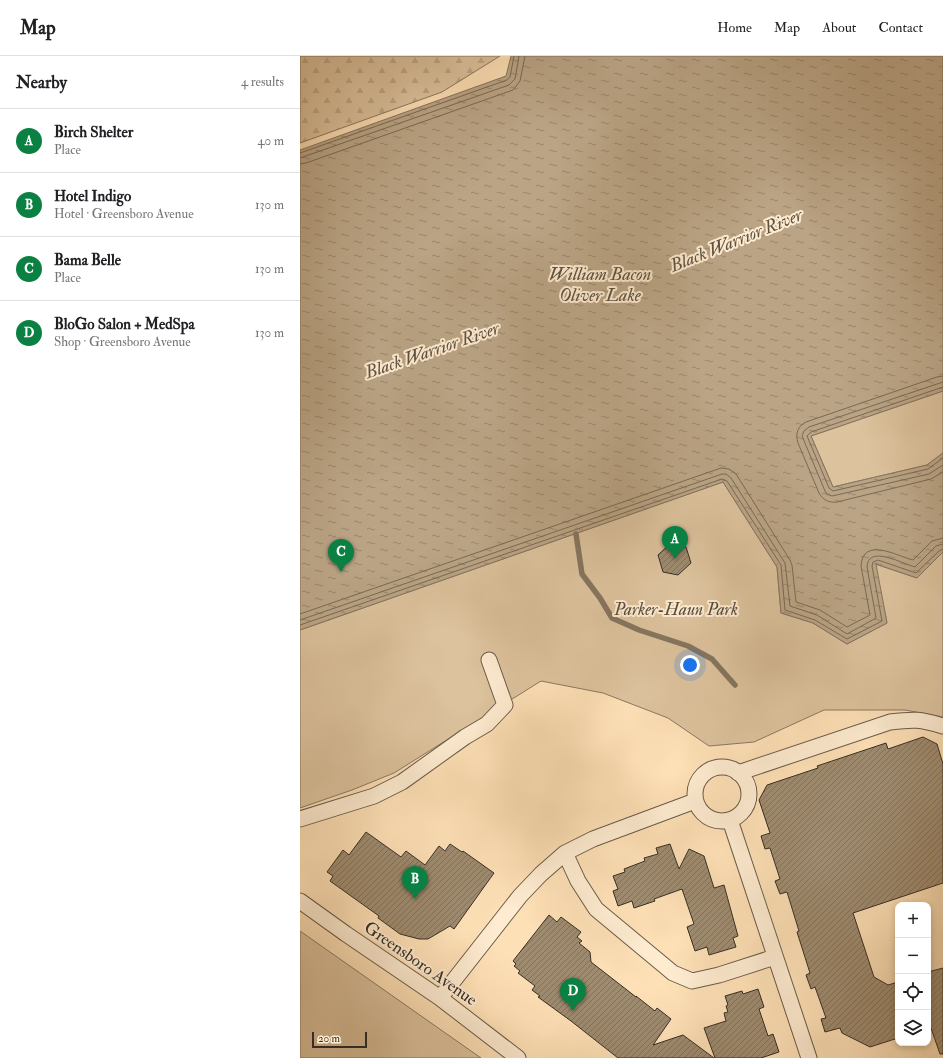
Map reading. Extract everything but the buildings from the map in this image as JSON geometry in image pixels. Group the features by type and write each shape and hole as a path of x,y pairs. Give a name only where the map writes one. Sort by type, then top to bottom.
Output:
{"street":[{"path":"300,819 374,796 411,776 465,737 487,724 505,705 489,660"},
{"path":"738,773 890,722 912,719 922,720 943,726"},
{"path":"725,767 738,773 746,782 749,791 745,809 738,816 721,822 712,820 704,815 698,809 694,792 696,784 701,776 716,768 725,767"},
{"path":"440,998 520,896 541,874 565,853 592,839 695,801"},
{"path":"730,820 809,1058"},
{"path":"565,853 578,881 596,909 673,973 692,981 719,975 775,957"},
{"name":"Greensboro Avenue","path":"300,900 346,934 440,998 518,1058"}],"green space":[{"path":"300,56 500,56 442,92 300,143"},
{"path":"943,391 943,453 927,465 833,487 811,436"},
{"name":"Parker-Haun Park","path":"723,482 777,567 781,613 813,623 847,644 887,623 875,564 917,578 943,552 943,717 905,710 824,710 754,742 709,746 668,718 603,693 541,681 394,773 352,790 300,808 300,630"},
{"path":"300,931 481,1058 300,1058"}],"water":[{"name":"William Bacon Oliver Lake","path":"511,56 943,56 943,391 811,436 833,487 927,465 943,453 943,552 917,578 876,564 887,623 847,644 813,623 781,613 777,567 723,482 300,630 300,150 506,76"}],"waterway":[{"path":"576,534 582,574 600,598 612,618 639,630 688,646 712,659 735,685"}],"place":[{"name":"Birch Shelter","path":"675,559"},
{"name":"Bama Belle","path":"341,572"},
{"name":"Hotel Indigo","path":"415,899"},
{"name":"BloGo Salon + MedSpa","path":"573,1011"}],"water label":[{"name":"Black Warrior River","path":"736,240"},
{"name":"Black Warrior River","path":"432,350"}]}
